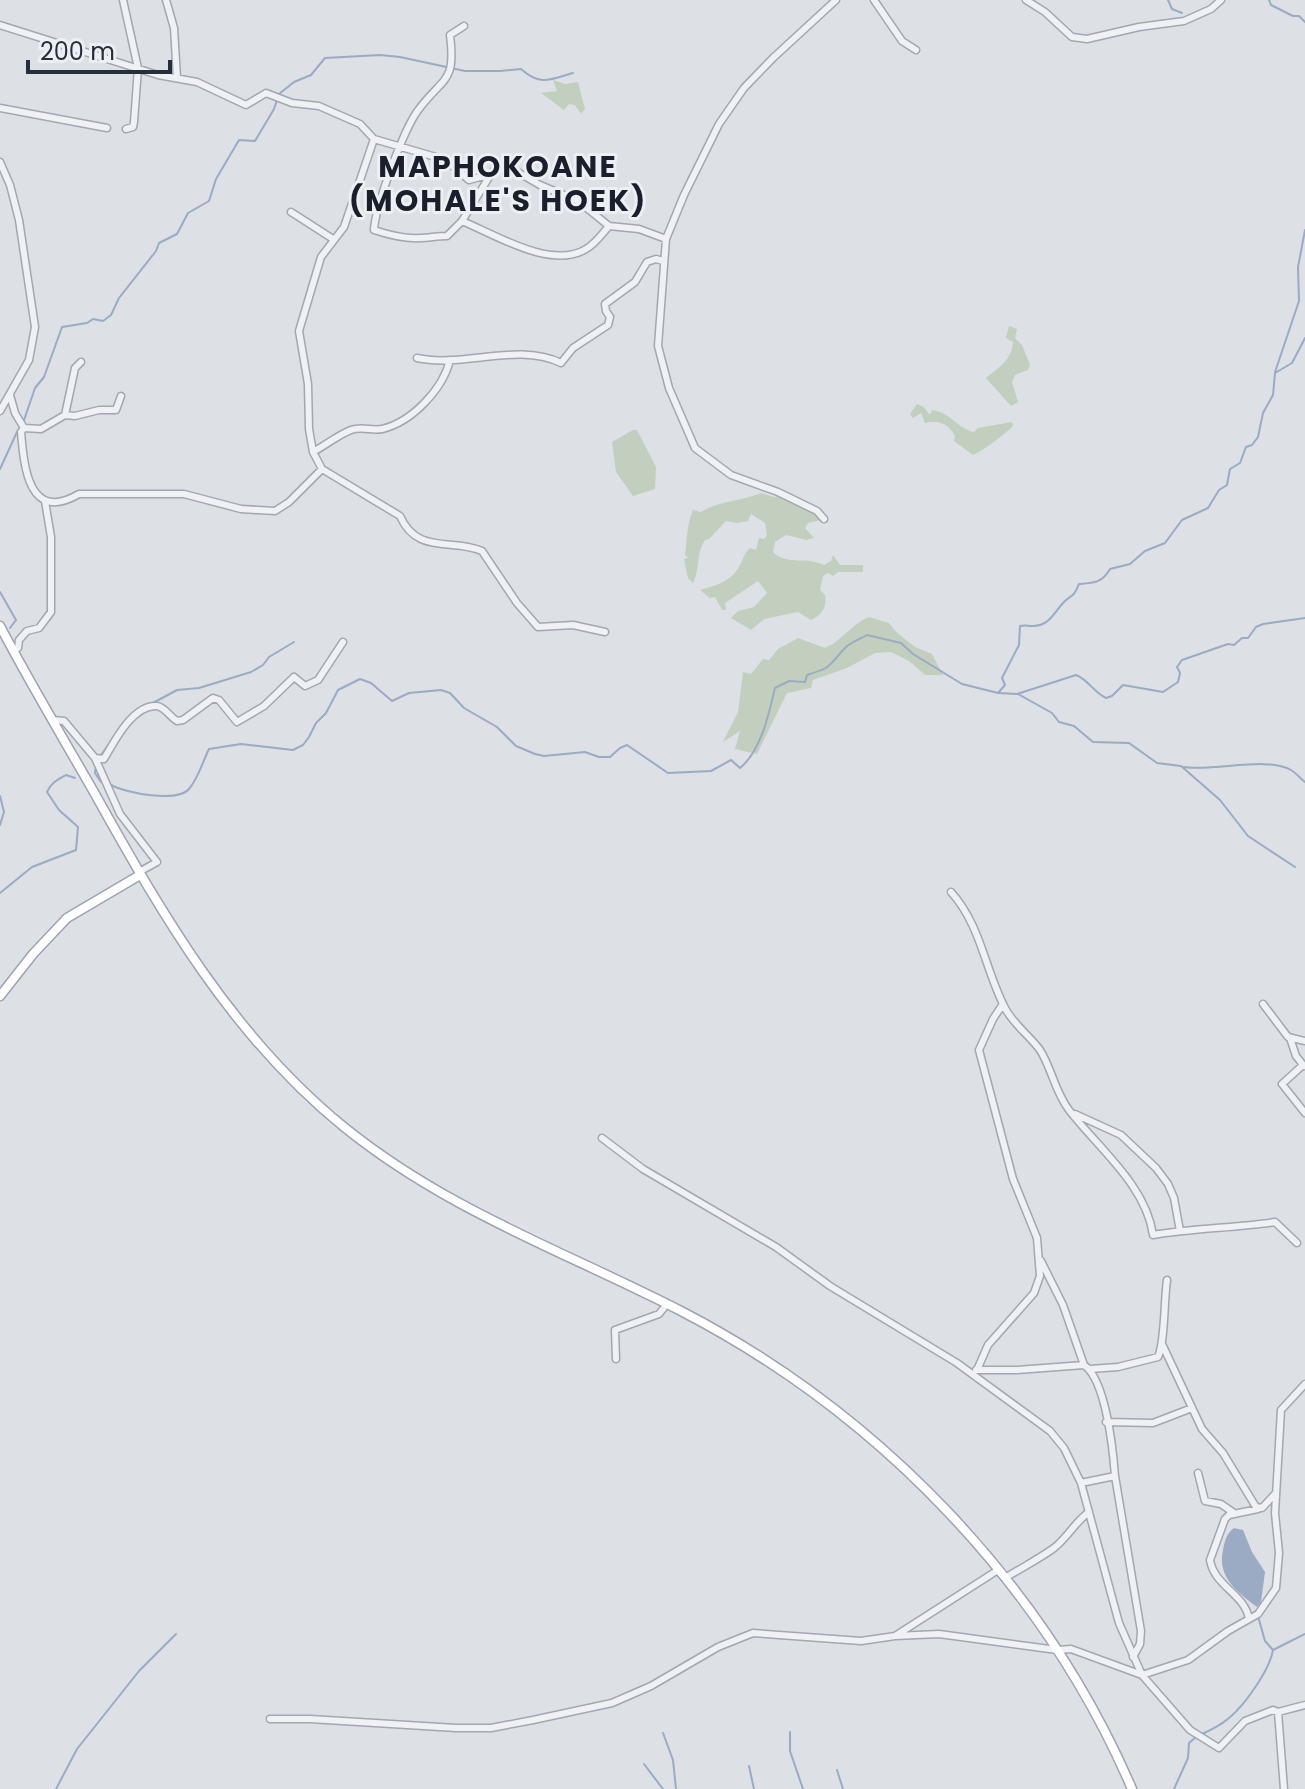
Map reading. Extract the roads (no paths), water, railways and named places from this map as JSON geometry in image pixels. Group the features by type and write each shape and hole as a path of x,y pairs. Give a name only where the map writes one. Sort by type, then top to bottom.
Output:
{"main road":[{"path":"0,626 140,874 191,956 230,1010 275,1062 340,1124 399,1168 505,1229 717,1330 854,1425 942,1505 1005,1578 1057,1650 1132,1789"},
{"path":"0,996 67,918 140,874"}],"street":[{"path":"123,0 138,68 133,127 126,129"},
{"path":"166,0 174,28 177,78"},
{"path":"824,519 817,511 778,492 731,475 701,454 692,442 659,356 659,303 666,239 719,124 735,99 773,58 836,0"},
{"path":"874,0 902,41 916,50"},
{"path":"1026,0 1045,12 1072,37 1087,39 1184,21 1211,9 1221,0"},
{"path":"0,25 42,41 158,75 197,82 246,105 266,93 292,103 319,106 360,124 374,139 446,160 465,179 491,174"},
{"path":"464,26 450,35 453,60 449,77 418,110 382,191 374,230 423,239 447,236 462,221 498,165 507,166 540,185 578,201 609,226 639,229 666,239"},
{"path":"0,108 107,128"},
{"path":"374,139 344,227 321,257 299,331 308,384 313,452 322,469 400,516 405,528 416,537 437,544 482,551 517,603 538,627 573,625 605,632"},
{"path":"0,162 19,220 35,327 29,360 0,411"},
{"path":"291,212 333,239"},
{"path":"462,221 533,252 562,256 585,250 609,226"},
{"path":"417,358 439,362 518,354 550,358 561,363 573,348 608,325 610,317 605,304 635,282 647,262 656,259 663,261"},
{"path":"313,452 349,431 381,429 399,421 442,383 450,360"},
{"path":"65,415 75,368 81,362"},
{"path":"10,395 15,413 24,428"},
{"path":"24,428 41,429 65,415 116,410 121,396"},
{"path":"24,428 21,432 28,479 40,498 54,504 79,494 184,494 241,509 275,511 289,502 322,469"},
{"path":"13,651 27,631 39,628 51,612 51,537 45,501"},
{"path":"95,758 104,759 128,720 154,706 161,707 177,721 213,698 219,700 237,722 264,706 294,677 305,686 318,680 343,642"},
{"path":"53,720 64,721 95,758 120,814 157,862 140,874"},
{"path":"951,892 963,906 977,932 1003,1004 1040,1051 1062,1100 1123,1173 1149,1217 1153,1235 1275,1222 1297,1243"},
{"path":"1003,1004 979,1050 1013,1179 1037,1238 1040,1276 1034,1293"},
{"path":"1263,1004 1269,1008 1279,1029 1290,1038 1305,1041"},
{"path":"1290,1038 1296,1056 1304,1066 1282,1084 1305,1113"},
{"path":"1072,1113 1121,1135 1156,1168 1174,1198 1180,1231"},
{"path":"602,1138 643,1169 776,1247 830,1286 967,1370 1050,1431 1064,1448 1081,1483 1119,1623 1133,1657 1142,1675 1190,1730 1219,1748 1245,1721 1273,1710 1278,1712 1305,1705"},
{"path":"1040,1258 1101,1392 1141,1631 1140,1644 1133,1657"},
{"path":"977,1370 988,1345 1034,1293 1051,1280"},
{"path":"967,1370 1118,1367 1154,1359 1160,1354 1162,1344 1167,1280"},
{"path":"616,1359 615,1330 659,1314 667,1304"},
{"path":"1162,1344 1206,1436 1223,1453 1258,1509"},
{"path":"270,1719 491,1728 612,1703 651,1686 718,1647 753,1633 861,1641 939,1634 1057,1650 1071,1649 1142,1675 1188,1660 1258,1614 1276,1588 1279,1553 1275,1513 1281,1410 1305,1384"},
{"path":"1106,1422 1153,1423 1192,1408"},
{"path":"1198,1473 1205,1501 1221,1504 1234,1513"},
{"path":"1081,1483 1115,1476"},
{"path":"1249,1619 1244,1604 1217,1578 1210,1560 1225,1519 1234,1513 1258,1509 1277,1491"},
{"path":"1005,1578 1054,1548 1089,1512"},
{"path":"895,1636 998,1570"},
{"path":"1278,1712 1284,1789"}],"water":[{"path":"1234,1528 1243,1530 1265,1572 1261,1602 1257,1607 1230,1583 1223,1568 1225,1540"}],"waterway":[{"path":"1168,0 1172,9 1182,13"},
{"path":"1269,0 1271,5 1299,16 1305,22"},
{"path":"0,469 22,426 35,388 44,377 62,327 93,319 103,321 111,315 119,298 159,243 177,234 188,213 209,201 216,179 239,140 255,141 279,94 294,82 311,75 325,58 380,55 465,71 521,69 539,80 573,73"},
{"path":"1275,372 1299,301 1298,267 1305,230"},
{"path":"998,693 1005,685 1002,678 1019,645 1020,626 1039,625 1047,621 1079,584 1097,581 1110,569 1130,564 1145,551 1165,543 1182,520 1208,508 1219,490 1227,485 1230,469 1240,463 1246,447 1258,437 1263,413 1273,395 1275,373 1292,363 1305,338"},
{"path":"0,592 16,620 10,628"},
{"path":"111,785 139,793 174,795 189,789 209,749 241,744 293,750 303,745 338,690 360,679 371,683 392,701 409,693 441,690 450,693 464,708 497,727 516,746 535,754 585,752 610,757 627,745 668,773 711,771 731,760 740,768 747,761 763,731 775,688 789,681 805,682 807,675 828,666 846,647 867,635 901,643 913,654 962,684 998,693 1017,694 1076,675 1106,698 1123,685 1163,692 1178,682 1180,673 1177,667 1182,660 1228,644 1234,645 1242,638 1248,638 1256,627 1263,624 1305,618"},
{"path":"151,704 177,690 199,688 251,672 294,642"},
{"path":"1018,694 1052,713 1059,722 1074,726 1093,742 1129,743 1157,763 1181,766 1220,800 1248,836 1295,867"},
{"path":"101,755 109,744"},
{"path":"96,764 95,773 101,782"},
{"path":"1184,767 1269,764 1291,770 1305,782"},
{"path":"0,893 32,867 76,850 78,827 59,810 47,792 52,784 66,775 75,778"},
{"path":"0,796 4,812 0,825"},
{"path":"1258,1616 1265,1641 1273,1650"},
{"path":"56,1789 77,1749 139,1671 176,1634"},
{"path":"1202,1734 1226,1721 1242,1705 1262,1676 1273,1650 1305,1634"},
{"path":"790,1732 790,1751 803,1789"},
{"path":"663,1733 673,1760 676,1789"},
{"path":"1174,1789 1188,1758 1189,1743 1196,1737"},
{"path":"644,1764 663,1789"},
{"path":"749,1766 754,1789"},
{"path":"837,1770 843,1789"}],"district":[{"name":"MAPHOKOANE (MOHALE'S HOEK)","path":"498,184"}]}
